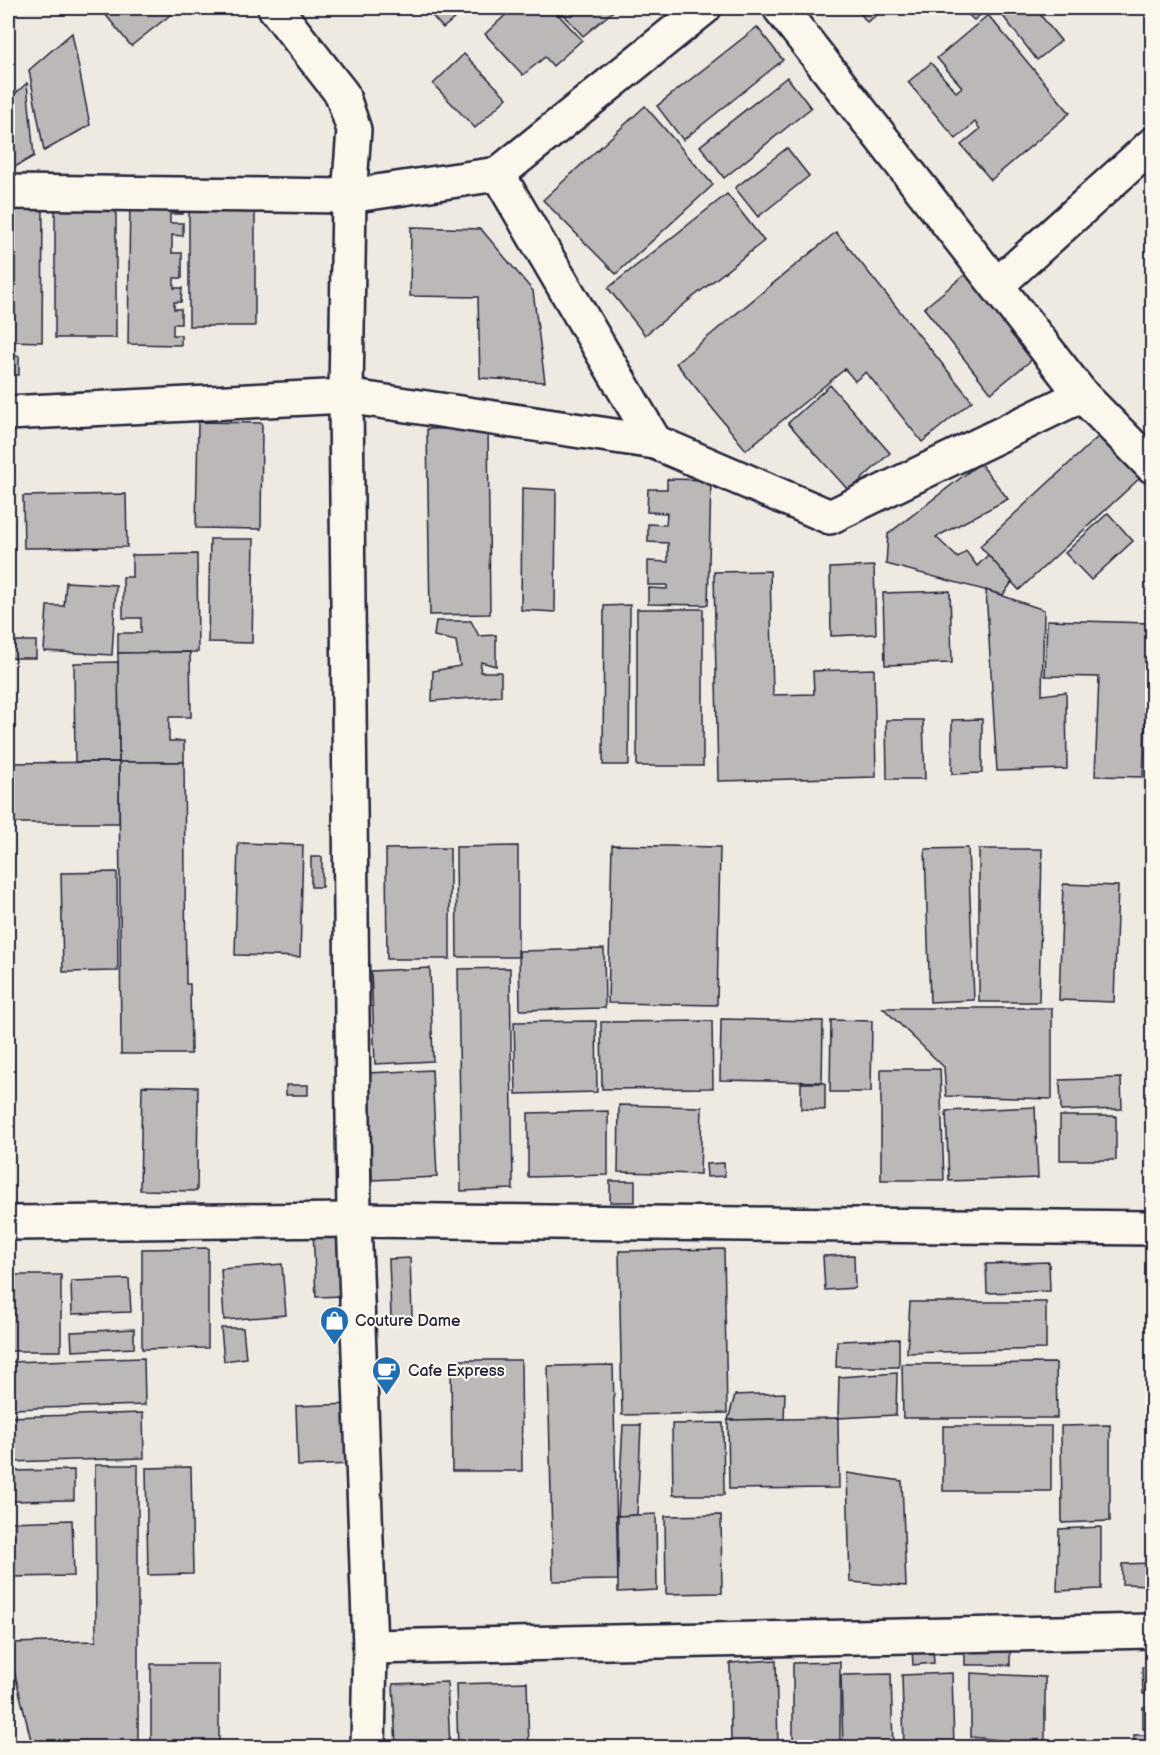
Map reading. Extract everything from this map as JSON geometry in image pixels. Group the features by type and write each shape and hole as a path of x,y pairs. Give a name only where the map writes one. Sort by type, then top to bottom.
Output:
{"street":[{"path":"275,8 342,93 354,130 349,196 346,396 354,1220 370,1647 368,1748"},
{"path":"8,192 349,196 498,174 704,8"},
{"path":"780,8 1082,395 1152,466"},
{"path":"997,285 1152,145"},
{"path":"498,174 655,442"},
{"path":"8,413 346,396 655,442 830,517 1082,395"},
{"path":"8,1223 354,1220 1152,1228"},
{"path":"370,1647 1152,1631"}],"building":[{"path":"112,8 179,8 131,46 105,14"},
{"path":"425,8 467,8 443,28"},
{"path":"513,8 552,8 582,40 553,66 545,57 523,75 485,34"},
{"path":"558,8 617,8 583,36"},
{"path":"856,8 887,8 867,22"},
{"path":"961,8 989,8 974,20"},
{"path":"1004,8 1035,8 1061,41 1037,60 999,11"},
{"path":"988,15 1070,113 991,180 961,145 980,129 975,122 956,139 908,82 931,63 956,92 962,87 937,58"},
{"path":"757,27 783,60 683,140 657,106"},
{"path":"72,33 90,125 44,151 29,70"},
{"path":"464,54 507,98 475,128 433,84"},
{"path":"787,77 811,108 724,178 700,146"},
{"path":"27,83 34,156 8,171 8,100"},
{"path":"645,106 713,185 616,274 543,200"},
{"path":"787,148 809,176 758,217 735,188"},
{"path":"727,194 764,241 645,335 608,288"},
{"path":"130,197 183,198 183,214 170,214 170,223 183,223 183,236 172,235 172,253 182,253 182,278 174,278 174,288 182,288 181,302 174,302 174,309 181,309 181,324 173,324 173,335 181,335 181,345 128,344"},
{"path":"55,202 116,202 116,338 55,338"},
{"path":"189,203 255,203 255,326 189,326"},
{"path":"8,206 43,206 42,342 8,341"},
{"path":"411,227 481,229 533,291 545,382 480,378 478,297 410,296"},
{"path":"836,232 972,401 922,442 866,372 855,381 845,369 746,450 676,363"},
{"path":"967,273 1034,358 991,393 924,308"},
{"path":"8,356 19,356 19,375 8,375"},
{"path":"830,385 890,453 849,491 788,423"},
{"path":"198,422 262,423 261,529 196,528"},
{"path":"488,428 490,614 430,615 427,429"},
{"path":"1102,433 1141,477 1019,590 980,546"},
{"path":"980,463 1008,499 936,537 958,558 966,551 977,566 988,555 1012,582 1003,595 886,564 888,534"},
{"path":"667,479 711,480 708,605 648,604 648,588 667,589 667,585 648,585 648,561 668,562 668,543 648,542 648,524 666,525 667,513 647,512 648,489 667,489"},
{"path":"522,488 556,490 555,612 521,610"},
{"path":"126,494 127,547 24,548 23,496"},
{"path":"1108,513 1133,541 1091,580 1065,553"},
{"path":"210,539 254,539 252,643 208,642"},
{"path":"197,554 198,652 118,653 118,633 141,633 141,618 123,618 123,577 132,577 132,555"},
{"path":"874,566 876,634 831,636 830,568"},
{"path":"770,571 773,695 814,694 813,671 874,669 876,777 718,781 714,572"},
{"path":"66,582 116,585 112,655 44,651 47,606 64,606"},
{"path":"986,590 1044,610 1042,695 1066,692 1067,769 997,771"},
{"path":"950,591 952,663 885,665 883,593"},
{"path":"630,605 629,765 603,765 604,606"},
{"path":"637,609 703,609 703,766 637,766"},
{"path":"1047,620 1149,623 1143,777 1095,776 1099,677 1045,676"},
{"path":"436,621 471,621 479,636 496,635 496,666 481,662 480,672 501,672 501,696 432,701 433,671 460,666 456,641 434,636"},
{"path":"8,641 36,641 36,658 8,658"},
{"path":"190,652 191,717 169,717 169,741 184,741 184,762 119,762 118,653"},
{"path":"118,662 119,762 75,762 74,663"},
{"path":"982,719 982,773 952,774 952,720"},
{"path":"886,720 923,720 925,779 887,779"},
{"path":"119,762 184,762 186,984 190,984 191,1054 121,1054"},
{"path":"119,762 119,823 8,823 8,763"},
{"path":"238,843 303,845 300,957 235,955"},
{"path":"612,845 720,847 717,1005 608,1003"},
{"path":"518,846 518,957 457,957 456,847"},
{"path":"450,848 450,959 387,959 386,849"},
{"path":"968,848 974,1000 930,1002 925,849"},
{"path":"979,849 1042,849 1039,1002 979,1002"},
{"path":"311,857 322,857 322,887 311,887"},
{"path":"117,872 118,971 63,972 61,873"},
{"path":"1063,884 1118,886 1114,1002 1059,1000"},
{"path":"604,949 605,1008 520,1010 519,951"},
{"path":"430,968 433,1061 375,1064 371,971"},
{"path":"510,968 513,1189 461,1191 458,969"},
{"path":"883,1008 1052,1008 1052,1099 946,1096 944,1067"},
{"path":"721,1019 823,1021 822,1082 720,1080"},
{"path":"831,1020 872,1021 871,1092 830,1092"},
{"path":"596,1021 597,1092 516,1094 514,1022"},
{"path":"712,1021 713,1088 602,1089 601,1022"},
{"path":"881,1069 940,1069 944,1180 881,1180"},
{"path":"432,1070 437,1177 372,1180 367,1073"},
{"path":"1121,1078 1122,1109 1061,1111 1060,1080"},
{"path":"801,1083 825,1083 825,1110 801,1109"},
{"path":"286,1085 308,1085 308,1095 286,1095"},
{"path":"142,1086 198,1087 197,1191 140,1190"},
{"path":"619,1105 702,1107 700,1174 618,1172"},
{"path":"1035,1107 1038,1178 949,1181 946,1111"},
{"path":"608,1111 608,1175 528,1177 528,1113"},
{"path":"1060,1116 1116,1116 1116,1160 1060,1160"},
{"path":"724,1163 725,1176 707,1177 706,1164"},
{"path":"610,1181 635,1181 635,1202 610,1202"},
{"path":"343,1228 345,1296 316,1297 313,1229"},
{"path":"208,1248 208,1348 142,1349 142,1249"},
{"path":"724,1249 727,1413 622,1415 619,1251"},
{"path":"854,1255 855,1288 825,1290 823,1256"},
{"path":"410,1258 412,1316 391,1317 389,1259"},
{"path":"1049,1262 1050,1291 987,1293 986,1264"},
{"path":"282,1264 286,1315 224,1320 221,1269"},
{"path":"9,1275 61,1275 61,1351 9,1351"},
{"path":"129,1279 131,1312 72,1314 71,1281"},
{"path":"910,1302 1046,1302 1046,1349 907,1353"},
{"path":"221,1328 243,1328 246,1358 224,1361"},
{"path":"134,1329 134,1348 72,1351 71,1332"},
{"path":"899,1339 899,1367 836,1367 837,1341"},
{"path":"144,1358 145,1405 8,1409 8,1362"},
{"path":"451,1360 521,1360 522,1471 452,1471"},
{"path":"1056,1363 1057,1418 903,1418 902,1364"},
{"path":"613,1365 618,1580 553,1581 548,1366"},
{"path":"897,1373 896,1415 838,1418 839,1377"},
{"path":"785,1393 784,1419 728,1420 735,1395"},
{"path":"352,1404 354,1464 298,1466 296,1406"},
{"path":"143,1413 144,1458 8,1462 8,1417"},
{"path":"838,1418 839,1488 729,1489 728,1420"},
{"path":"723,1423 724,1495 673,1495 672,1424"},
{"path":"623,1425 641,1425 637,1515 618,1516"},
{"path":"1110,1425 1110,1521 1062,1523 1061,1426"},
{"path":"943,1426 1051,1426 1051,1491 943,1491"},
{"path":"95,1465 138,1465 138,1748 31,1740 8,1646 8,1643 96,1641"},
{"path":"191,1467 193,1574 148,1575 146,1468"},
{"path":"74,1470 74,1500 8,1501 8,1471"},
{"path":"847,1473 902,1481 906,1586 850,1582"},
{"path":"656,1514 657,1590 618,1592 618,1516"},
{"path":"721,1515 722,1593 666,1594 665,1516"},
{"path":"72,1520 74,1576 8,1577 8,1522"},
{"path":"1101,1527 1101,1589 1057,1591 1059,1529"},
{"path":"1152,1563 1152,1585 1122,1584 1122,1564"},
{"path":"965,1645 1010,1646 1010,1665 965,1665"},
{"path":"933,1648 934,1663 913,1665 912,1650"},
{"path":"776,1660 778,1748 731,1748 730,1663"},
{"path":"840,1662 840,1748 793,1748 793,1663"},
{"path":"151,1664 219,1664 219,1748 151,1748"},
{"path":"1142,1667 1152,1667 1152,1693 1143,1694"},
{"path":"952,1673 954,1748 904,1748 902,1675"},
{"path":"971,1673 1045,1677 1045,1745 971,1737"},
{"path":"891,1674 893,1748 843,1748 841,1675"},
{"path":"447,1682 450,1748 396,1748 393,1684"},
{"path":"527,1682 529,1748 458,1748 456,1684"},
{"path":"1143,1707 1152,1707 1152,1729 1143,1729"},
{"path":"1134,1735 1152,1735 1152,1748 1134,1748"}],"place":[{"name":"Couture Dame","path":"334,1346"},
{"name":"Cafe Express","path":"387,1396"}]}
